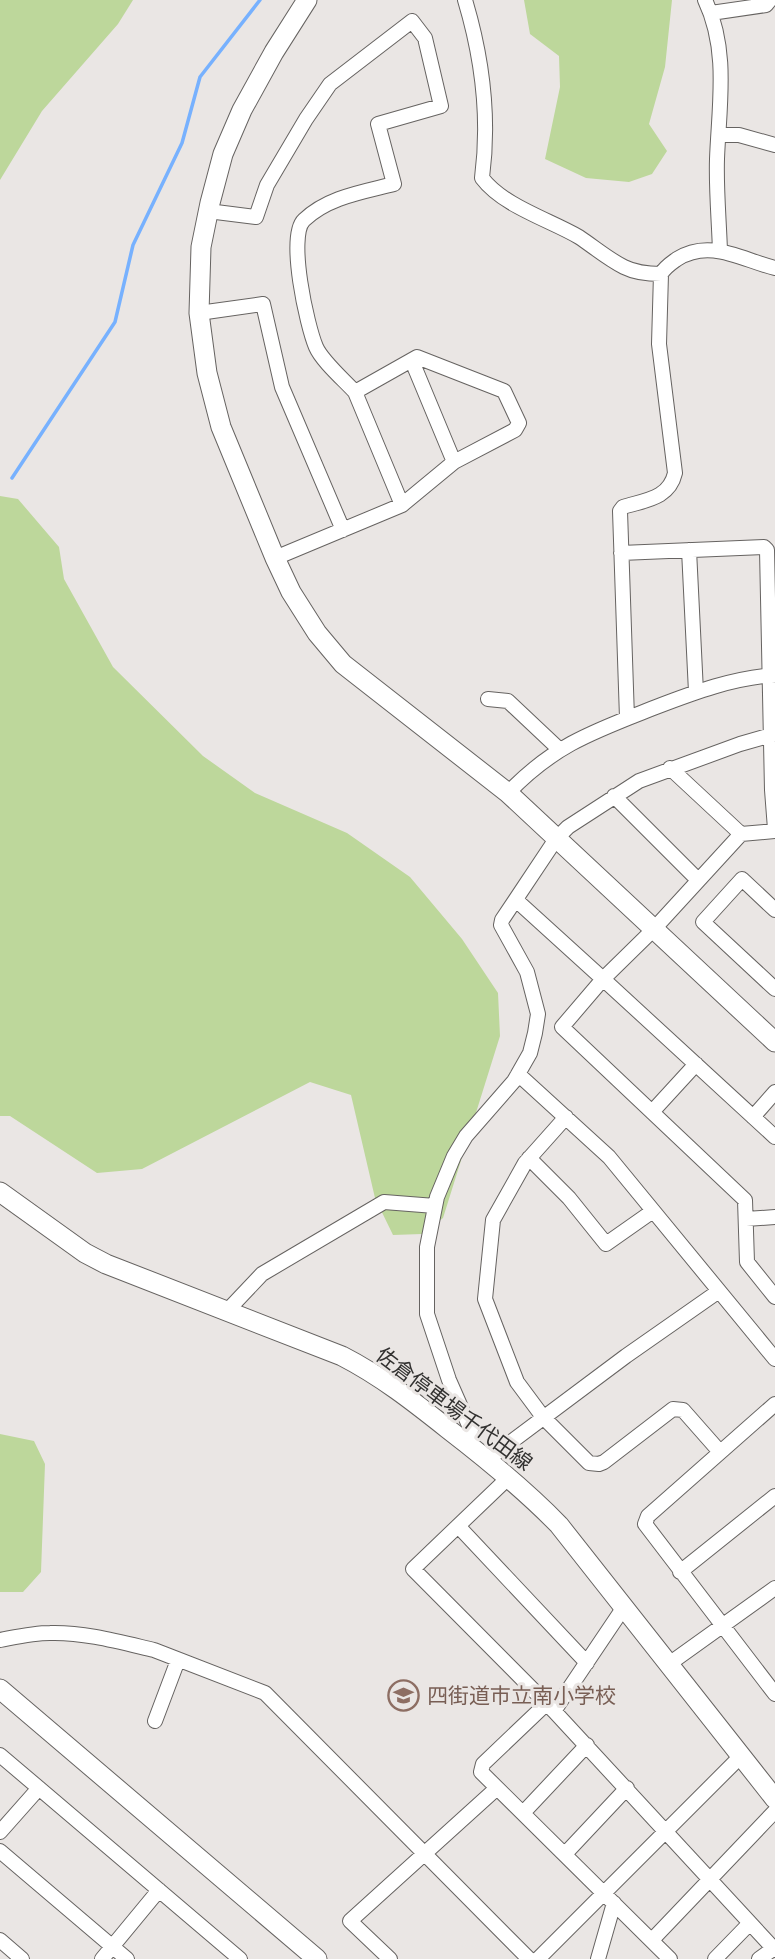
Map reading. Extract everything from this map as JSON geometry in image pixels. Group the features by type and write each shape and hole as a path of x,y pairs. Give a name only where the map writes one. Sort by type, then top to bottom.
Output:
{"street":[{"path":"307,0 242,110 223,154 201,247 199,313 207,373 221,427 275,558 291,592 317,633 343,664 508,793 775,1042"},
{"path":"465,0 482,68 485,93 486,148 482,178 488,186 525,210 578,237 626,268 645,274 661,274"},
{"path":"720,251 717,161 722,70 708,7 766,5 770,0"},
{"path":"208,211 256,217 267,185 330,84 412,21 425,38 441,106 377,124 394,184 333,201 302,222 298,235 303,293 316,349 355,392 402,505"},
{"path":"719,135 739,135 775,145"},
{"path":"627,718 620,511 623,507 664,493 673,482 675,473 659,344 661,274 665,267 695,250 720,251 775,268"},
{"path":"199,313 263,304 282,387 342,530"},
{"path":"275,558 402,505 454,462 515,430 519,423 504,391 417,357 355,392"},
{"path":"412,361 454,462"},
{"path":"621,553 764,547 767,550 773,675 775,830 741,834 653,930 603,979 562,1027 745,1200 747,1262 775,1297"},
{"path":"690,550 696,692"},
{"path":"508,793 523,777 579,738 696,692 733,681 773,675"},
{"path":"488,699 508,701 560,750"},
{"path":"469,1445 471,1430 449,1380 427,1314 427,1247 435,1206 446,1175 466,1136 518,1074 530,1053 538,1014 527,972 500,925 556,839 568,827 639,781 670,768 773,735"},
{"path":"670,768 741,834"},
{"path":"614,796 698,880"},
{"path":"775,910 741,879 703,922 775,989"},
{"path":"516,900 775,1137"},
{"path":"652,1112 696,1064"},
{"path":"518,1074 609,1157 775,1359"},
{"path":"753,1117 775,1092"},
{"path":"566,1118 529,1158 494,1220 485,1299 517,1382 544,1417 589,1463 604,1462 673,1409 678,1408 683,1410 720,1452"},
{"path":"529,1158 569,1198 606,1244 653,1211"},
{"name":"佐倉停車場千代田線","path":"0,1192 85,1253 106,1264 342,1356 372,1371 469,1445 559,1525 775,1799"},
{"path":"227,1311 262,1274 384,1202 435,1206"},
{"path":"746,1219 775,1217"},
{"path":"487,1460 625,1356 719,1291"},
{"path":"762,1343 775,1332"},
{"path":"775,1404 646,1520 646,1528 775,1694"},
{"path":"509,1478 413,1569 551,1707 774,1950 760,1959"},
{"path":"680,1572 775,1496"},
{"path":"459,1527 587,1663"},
{"path":"669,1664 775,1588"},
{"path":"624,1607 587,1663 551,1707 483,1764 481,1772 670,1959"},
{"path":"0,1640 50,1633 84,1636 154,1650 265,1693 529,1959"},
{"path":"155,1721 178,1660"},
{"path":"0,1689 317,1959"},
{"path":"523,1813 587,1745"},
{"path":"0,1755 240,1959"},
{"path":"538,1959 609,1898 667,1831 741,1756"},
{"path":"0,1832 38,1788"},
{"path":"390,1959 350,1920 497,1788"},
{"path":"565,1854 627,1788"},
{"path":"652,1940 775,1811"},
{"path":"0,1851 127,1959"},
{"path":"102,1959 159,1890"},
{"path":"598,1959 609,1898"},
{"path":"715,1959 750,1923"},
{"path":"0,1941 22,1959"}],"green space":[{"path":"0,0 133,0 118,24 42,111 0,180"},
{"path":"524,0 672,0 665,67 649,124 667,151 652,174 629,182 586,178 545,159 560,87 559,56 530,34"},
{"path":"0,496 18,499 59,547 64,579 113,667 203,756 255,793 347,833 410,877 462,939 498,993 500,1036 443,1218 422,1234 393,1235 375,1198 351,1095 310,1082 142,1169 97,1173 10,1116 0,1116"},
{"path":"0,1434 34,1441 45,1464 41,1572 23,1592 0,1592"}],"waterway":[{"path":"12,478 115,322 133,245 182,143 200,77 260,0"}],"place":[{"name":"四街道市立南小学校","path":"404,1696"}]}
